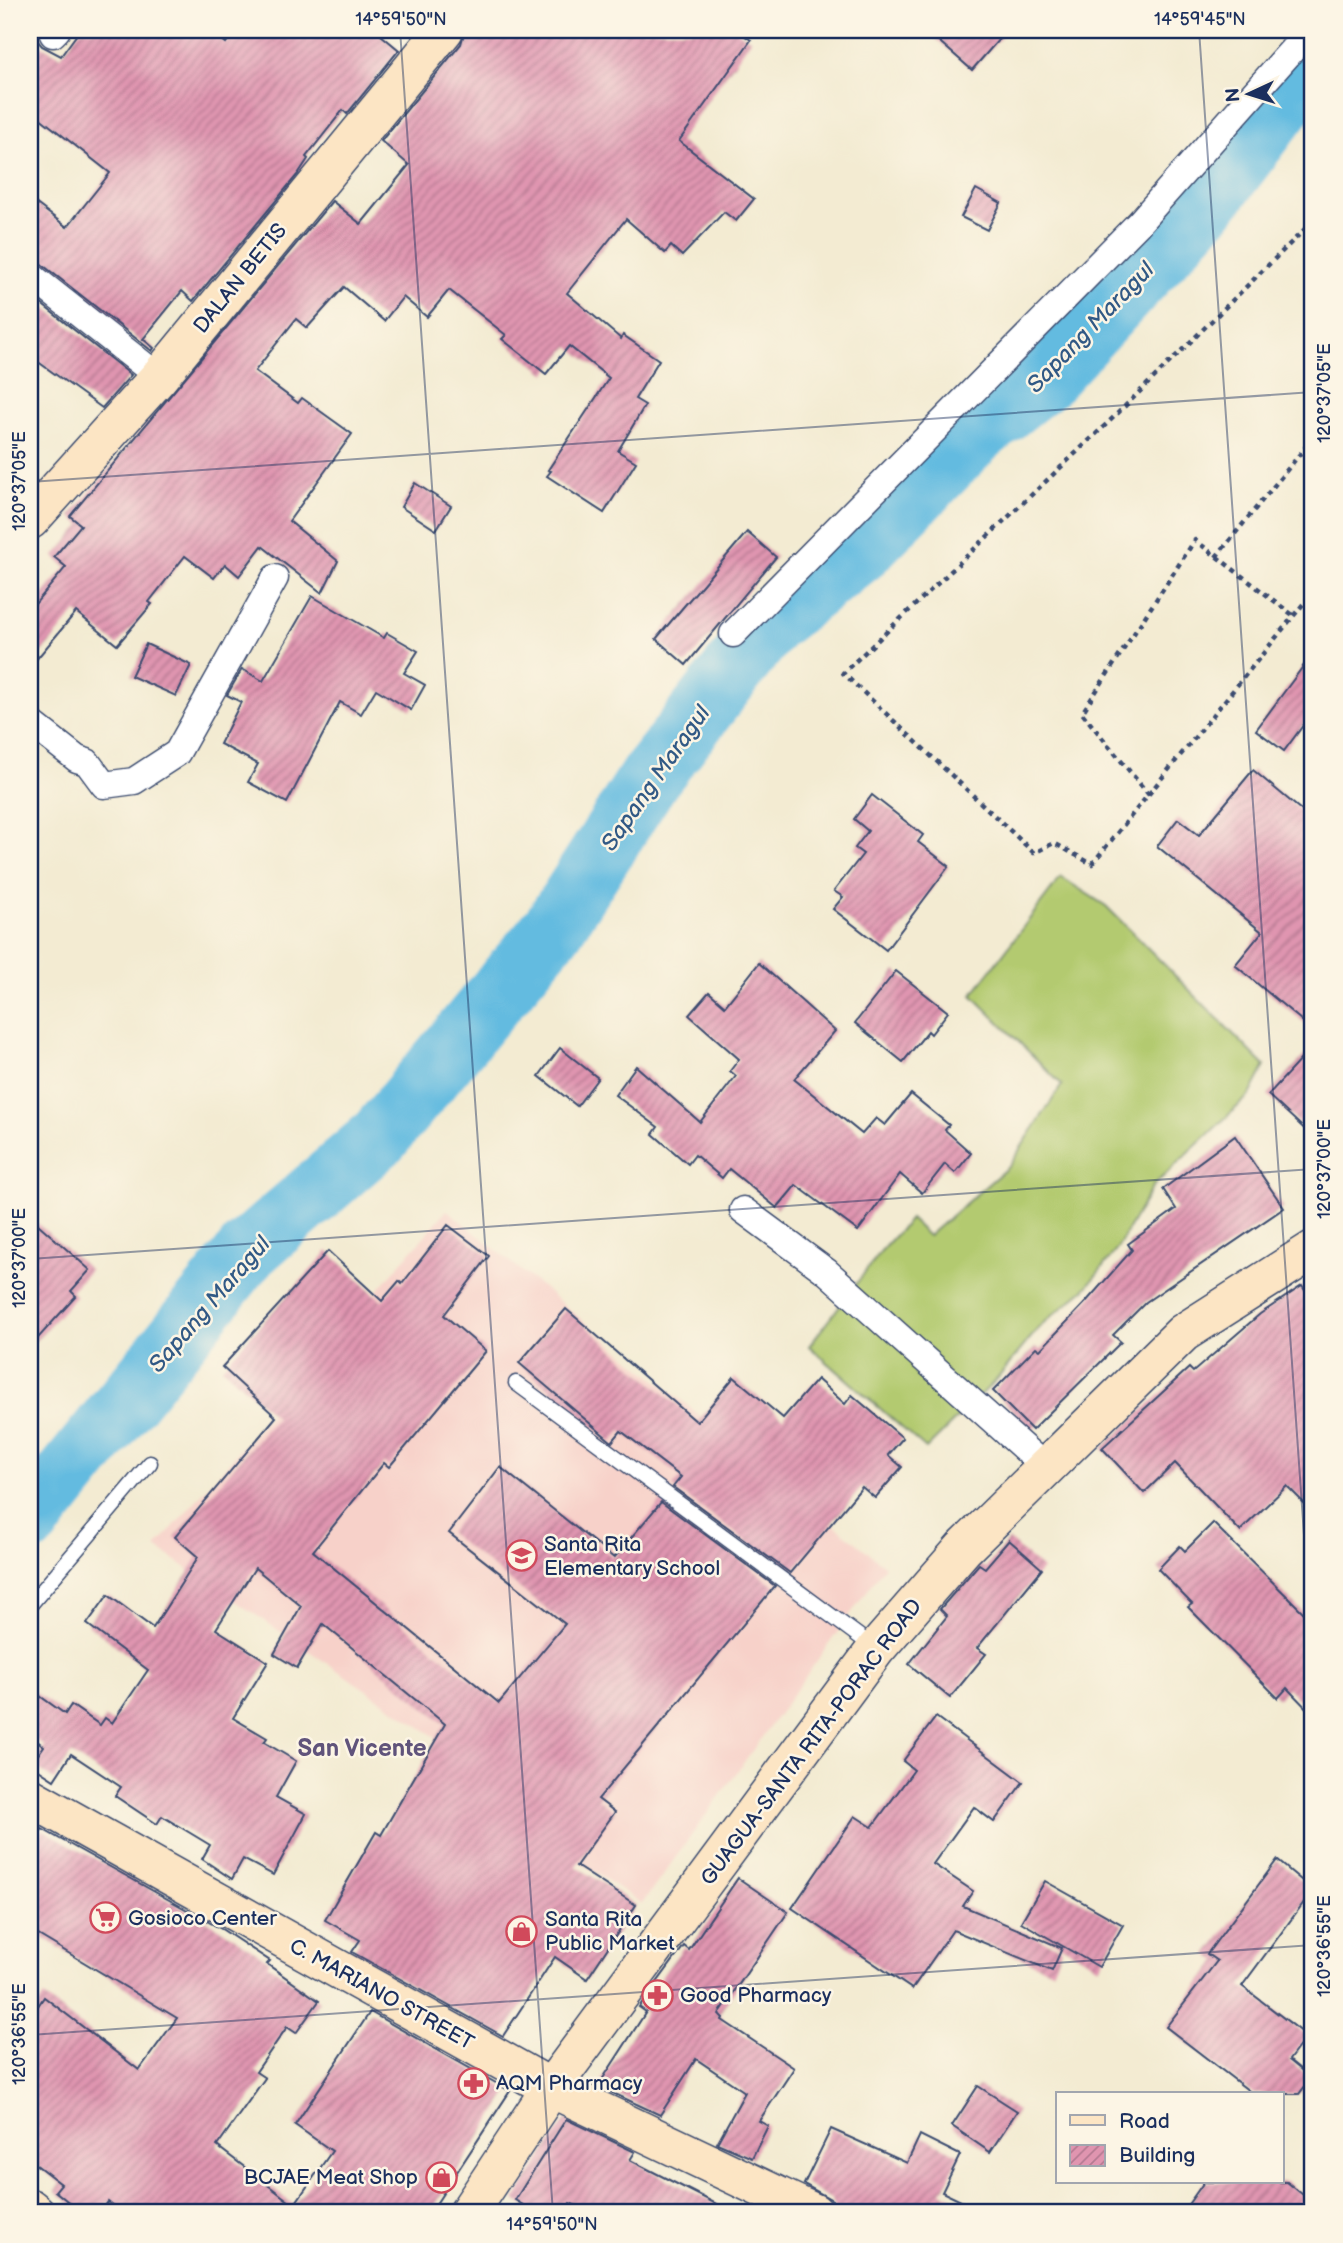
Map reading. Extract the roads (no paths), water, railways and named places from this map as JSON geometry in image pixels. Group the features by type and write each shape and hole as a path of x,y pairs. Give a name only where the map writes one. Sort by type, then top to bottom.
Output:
{"street":[{"name":"DALAN BETIS","path":"30,520 159,377 444,30"},
{"path":"733,634 1138,224 1310,30"},
{"path":"30,275 159,377"},
{"path":"30,722 77,759 87,762 104,785 134,782 177,753 275,578"},
{"path":"743,1210 827,1272 1044,1466"},
{"name":"GUAGUA-SANTA RITA-PORAC ROAD","path":"468,2213 551,2088 876,1649 963,1549 1044,1466 1183,1333 1313,1250"},
{"name":"C. MARIANO STREET","path":"30,1797 551,2088 814,2213"},
{"path":"30,2208 36,2213"}],"lane":[{"path":"516,1383 876,1649"},
{"path":"30,1605 150,1463"}],"waterway":[{"name":"Sapang Maragul","path":"30,1521 248,1251 378,1138 553,928 650,777 771,622 860,552 977,433 1046,378 1208,202 1313,64"}],"place":[{"name":"Santa Rita Elementary School","path":"521,1556"},
{"name":"Gosioco Center","path":"105,1918"},
{"name":"Santa Rita Public Market","path":"522,1931"},
{"name":"Good Pharmacy","path":"657,1995"},
{"name":"AQM Pharmacy","path":"473,2083"},
{"name":"BCJAE Meat Shop","path":"441,2177"}],"district":[{"name":"San Vicente","path":"362,1748"}]}
